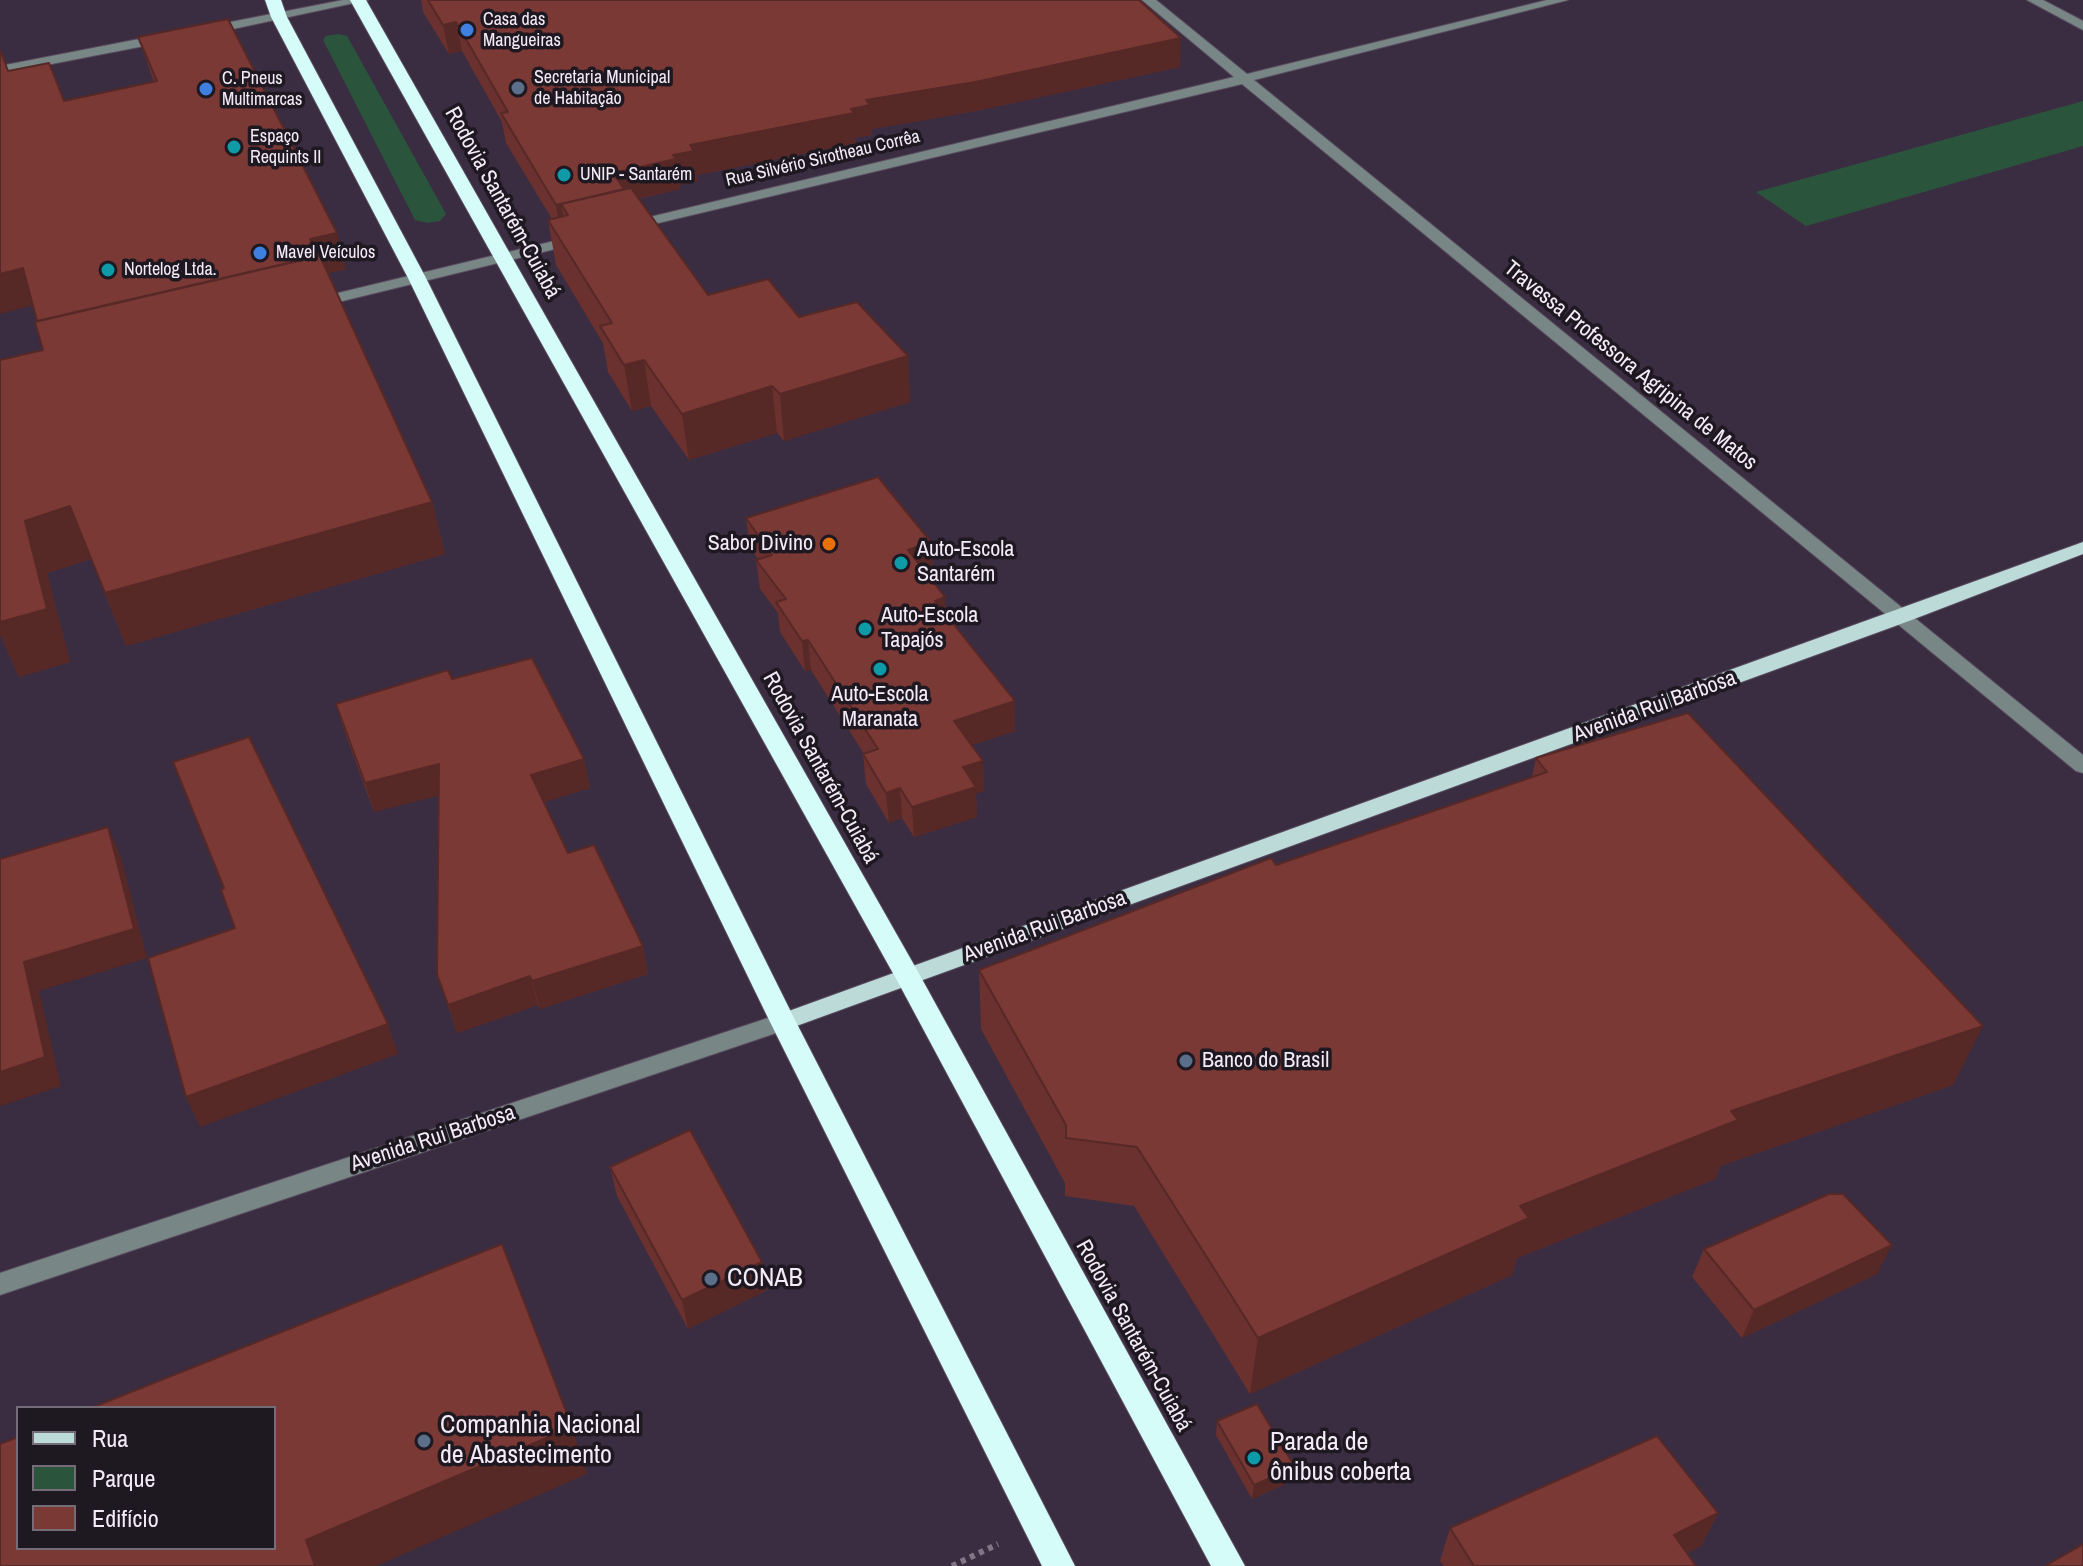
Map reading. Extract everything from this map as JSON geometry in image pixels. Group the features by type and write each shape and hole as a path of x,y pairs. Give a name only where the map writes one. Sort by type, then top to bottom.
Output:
{"highway":[{"name":"Rodovia Santarém-Cuiabá","path":"359,0 908,977 1229,1566"},
{"path":"276,8 417,278 783,1022 1059,1566"}],"main road":[{"name":"Avenida Rui Barbosa","path":"783,1022 1902,617 2083,548"}],"street":[{"path":"0,70 276,8 359,0"},
{"name":"Travessa Professora Agripina de Matos","path":"1148,0 2083,766"},
{"name":"Rua Silvério Sirotheau Corrêa","path":"618,229 1562,0"},
{"path":"2033,0 2083,26"},
{"path":"292,308 589,236"},
{"name":"Avenida Rui Barbosa","path":"0,1284 783,1022"}],"green space":[{"path":"326,36 347,36 446,214 440,221 427,223 415,220 323,40"},
{"path":"2083,101 2083,146 1806,226 1756,192"}],"building":[{"path":"428,0 1139,0 1181,38 975,82 866,100 870,105 851,109 854,113 690,145 694,151 673,155 676,159 613,173 624,189 556,205 501,113 508,112 456,22 443,25"},
{"path":"228,19 337,233 310,239 318,256 37,321 23,268 0,274 0,50 8,71 49,63 64,101 157,81 138,37"},
{"path":"631,188 708,295 768,279 799,317 857,302 908,356 780,394 772,386 682,414 644,360 624,365 600,326 612,323 548,220 568,215 561,204"},
{"path":"320,256 432,502 105,593 70,506 25,521 47,609 0,622 0,360 43,350 35,322"},
{"path":"878,477 931,542 908,550 945,597 935,601 1015,701 954,721 983,761 963,767 976,787 912,807 900,788 886,793 863,754 878,749 808,640 802,641 776,602 786,599 756,560 772,555 746,518"},
{"path":"532,658 584,759 531,775 568,853 594,845 643,946 532,981 530,976 448,1005 437,974 439,764 365,783 336,704 448,670 452,679"},
{"path":"1688,713 1983,1026 1731,1111 1738,1120 1520,1206 1529,1218 1258,1338 1137,1147 1066,1138 1066,1125 979,970 1271,858 1276,865 1547,772 1536,758"},
{"path":"249,737 388,1024 186,1097 148,958 235,928 221,890 224,888 173,762"},
{"path":"108,827 134,929 24,962 45,1057 0,1072 0,859"},
{"path":"690,1130 762,1262 682,1300 610,1167"},
{"path":"1829,1194 1843,1194 1892,1245 1754,1310 1704,1249"},
{"name":"Companhia Nacional de Abastecimento","path":"502,1244 572,1427 306,1540 315,1566 0,1566 0,1444 16,1438 16,1550 276,1550 276,1406 96,1406"},
{"name":"Parada de ônibus coberta","path":"1257,1404 1295,1467 1254,1485 1217,1421"},
{"path":"1657,1436 1718,1513 1674,1535 1696,1566 1474,1566 1450,1528"},
{"path":"2083,1544 2083,1566 2045,1566"}],"place":[{"name":"Casa das Mangueiras","path":"467,30"},
{"name":"Secretaria Municipal de Habitação","path":"518,88"},
{"name":"C. Pneus Multimarcas","path":"206,89"},
{"name":"Espaço Requints II","path":"234,147"},
{"name":"UNIP - Santarém","path":"564,175"},
{"name":"Mavel Veículos","path":"260,253"},
{"name":"Nortelog Ltda.","path":"108,270"},
{"name":"Sabor Divino","path":"829,544"},
{"name":"Auto-Escola Santarém","path":"901,563"},
{"name":"Auto-Escola Tapajós","path":"865,629"},
{"name":"Auto-Escola Maranata","path":"880,669"},
{"name":"Banco do Brasil","path":"1186,1061"},
{"name":"CONAB","path":"711,1279"},
{"name":"Companhia Nacional de Abastecimento","path":"424,1441"},
{"name":"Parada de ônibus coberta","path":"1254,1458"}]}
